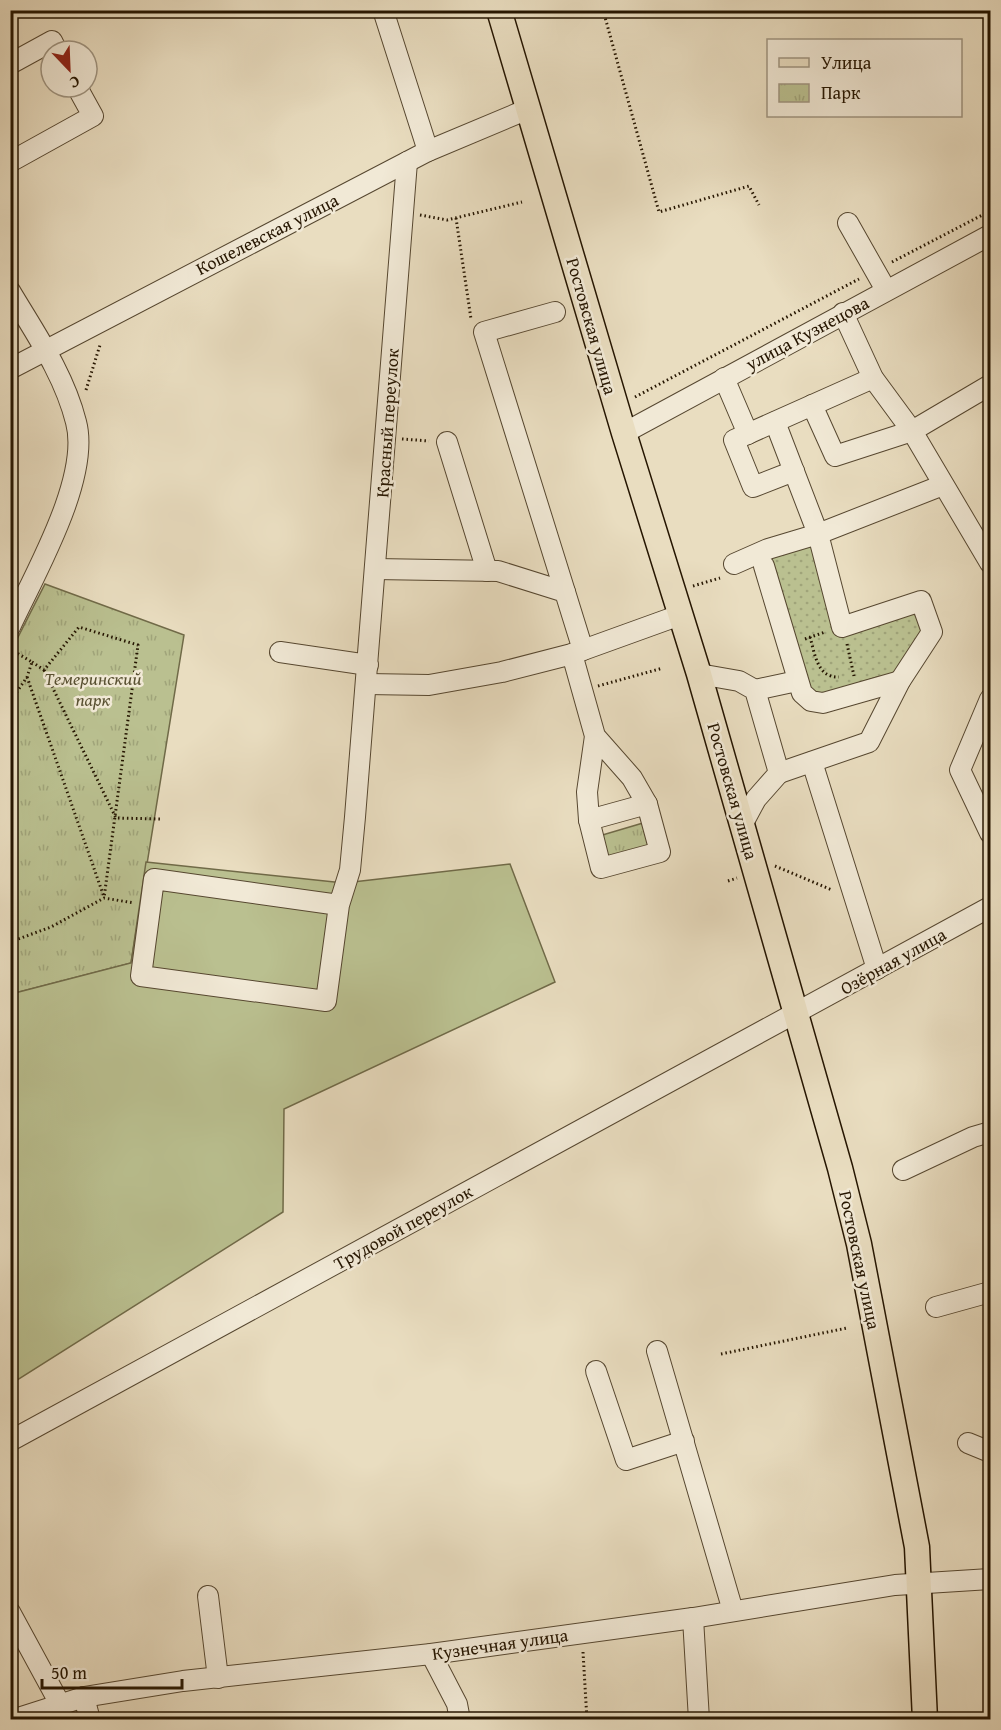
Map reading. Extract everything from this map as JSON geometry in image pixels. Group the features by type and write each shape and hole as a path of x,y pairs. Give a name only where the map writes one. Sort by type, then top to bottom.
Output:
{"main road":[{"name":"Ростовская улица","path":"499,10 624,433 699,674 859,1245 917,1547 925,1719"}],"street":[{"path":"384,10 428,151"},
{"path":"10,64 39,48"},
{"path":"10,162 93,117 83,99"},
{"name":"Кошелевская улица","path":"10,369 44,349 428,151 528,109"},
{"name":"Красный переулок","path":"342,898 154,879 141,976 326,1001 342,898 350,870 407,162"},
{"path":"848,223 886,290"},
{"name":"улица Кузнецова","path":"624,433 990,235"},
{"path":"10,291 64,385 76,423 79,450 62,516 10,627"},
{"path":"555,312 484,332 565,592 582,691 595,736 587,792 589,820 601,868 660,852 646,804 632,778 595,736"},
{"path":"843,313 873,378 912,431 990,563"},
{"path":"724,378 748,434"},
{"path":"794,471 753,487 734,440 873,378"},
{"path":"812,405 835,456 912,431 990,385"},
{"path":"742,825 756,799 779,773 869,742 900,681 932,632 921,601 842,627 818,534 775,422"},
{"path":"447,442 487,571"},
{"path":"735,564 768,549 818,534 943,485"},
{"path":"764,566 802,693 812,701 824,703 900,681"},
{"path":"375,570 498,571 565,592"},
{"path":"280,652 367,674 429,685 502,672 577,652 680,615"},
{"path":"699,674 739,681 755,690 797,681"},
{"path":"755,690 779,773"},
{"path":"990,699 960,770 990,833"},
{"path":"812,762 877,969"},
{"path":"589,820 646,804"},
{"name":"Озёрная улица","path":"796,1014 990,907"},
{"name":"Трудовой переулок","path":"10,1440 796,1014"},
{"path":"903,1170 973,1137 990,1132"},
{"path":"936,1307 990,1292"},
{"path":"657,1350 733,1611"},
{"path":"596,1371 626,1460 684,1440"},
{"path":"968,1443 990,1452"},
{"name":"Кузнечная улица","path":"12,1719 84,1697 218,1678 431,1654 693,1618 920,1583 990,1579"},
{"path":"208,1596 218,1678"},
{"path":"10,1612 60,1704"},
{"path":"693,1618 699,1719"},
{"path":"431,1654 457,1704 460,1719"},
{"path":"84,1697 90,1719"}],"path":[{"path":"603,10 659,212 749,186 759,205"},
{"path":"403,212 447,220 522,202"},
{"path":"635,397 990,211"},
{"path":"456,218 472,325 484,332"},
{"path":"86,391 108,316"},
{"path":"386,438 447,442"},
{"path":"44,670 79,627 138,645 104,898"},
{"path":"842,627 859,694"},
{"path":"810,637 824,674 837,678 854,672"},
{"path":"10,649 44,670 116,818"},
{"path":"10,702 27,677 32,662"},
{"path":"582,691 663,668"},
{"path":"27,677 104,898"},
{"path":"116,818 160,819"},
{"path":"777,865 856,902"},
{"path":"10,942 51,927 104,898 144,904"},
{"path":"721,1354 846,1328"},
{"path":"582,1633 587,1719"}],"green space":[{"path":"818,534 842,626 920,601 932,632 887,685 877,677 823,694 812,694 768,549"},
{"name":"Темеринский парк","path":"45,584 184,635 131,963 11,994 11,651"},
{"path":"643,823 650,849 606,861 599,836"},
{"path":"146,862 344,883 510,864 555,982 284,1109 283,1212 11,1384 11,994 131,963"}]}
